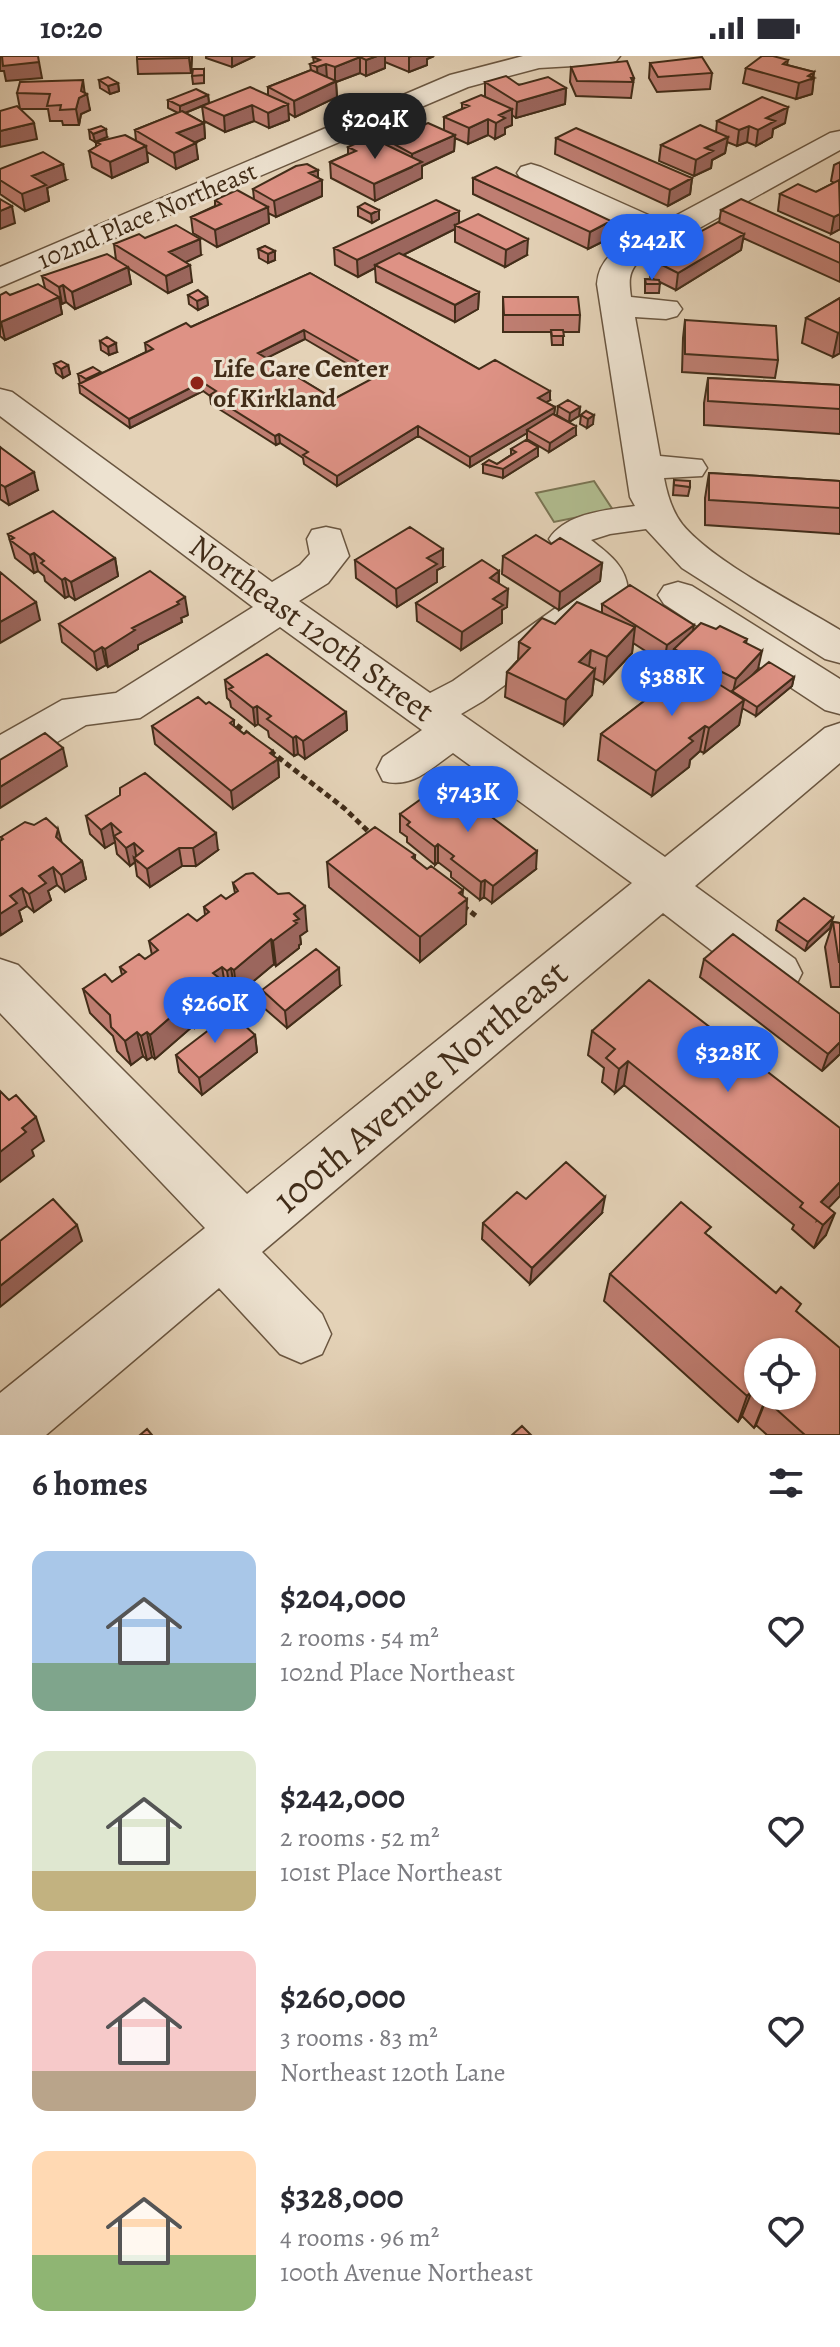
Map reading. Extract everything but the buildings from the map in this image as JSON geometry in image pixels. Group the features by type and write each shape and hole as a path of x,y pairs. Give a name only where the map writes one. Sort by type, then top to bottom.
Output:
{"street":[{"name":"102nd Place Northeast","path":"0,278 459,81 508,66 565,57 607,56"},
{"path":"840,139 627,255 614,270 605,297 649,497 662,522 696,559 840,649"},
{"path":"531,173 665,234"},
{"path":"605,297 666,309"},
{"name":"Northeast 120th Street","path":"9,415 441,721 663,884 811,999"},
{"path":"644,467 689,468"},
{"path":"399,769 468,691 608,590 609,577 602,566 575,549 568,539 573,533 606,517 662,522"},
{"path":"0,755 77,711 125,707 177,674 314,574 330,556 326,539"},
{"path":"678,595 840,699"},
{"name":"100th Avenue Northeast","path":"0,1433 663,884 833,755"},
{"path":"0,980 234,1240 301,1334"}],"path":[{"path":"177,674 254,739"},
{"path":"266,749 344,808 385,846"},
{"path":"453,899 476,916"}],"green space":[{"path":"594,481 613,510 554,522 536,493"}],"place":[{"name":"Life Care Center of Kirkland","path":"197,383"}]}
